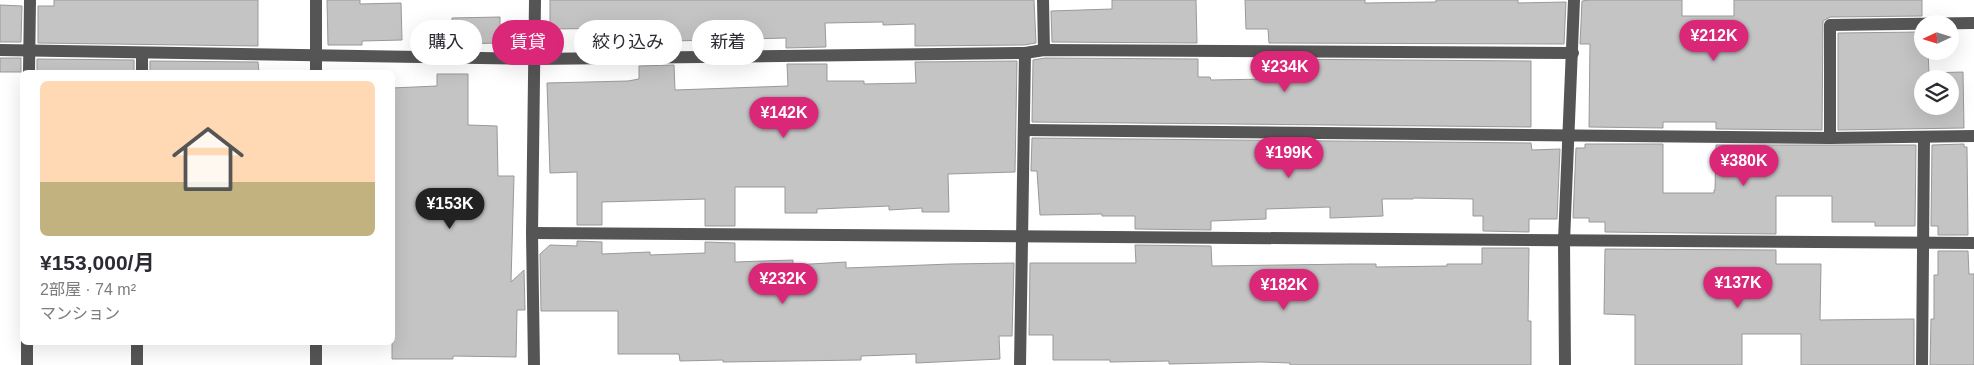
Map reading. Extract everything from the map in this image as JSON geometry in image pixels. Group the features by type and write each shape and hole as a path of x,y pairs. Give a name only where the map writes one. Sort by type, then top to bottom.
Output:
{"street":[{"path":"29,70 30,0"},
{"path":"316,0 316,70"},
{"path":"535,0 535,20"},
{"path":"1044,0 1044,50"},
{"path":"1565,365 1564,241 1574,0"},
{"path":"1830,138 1830,25 1974,23"},
{"path":"0,50 492,58"},
{"path":"564,59 1025,53 1044,50 1573,53"},
{"path":"142,53 142,70"},
{"path":"1020,365 1025,53"},
{"path":"534,65 532,233 534,365"},
{"path":"1024,130 1830,138 1974,136"},
{"path":"1922,365 1924,137"},
{"path":"532,233 1974,243"},
{"path":"27,345 27,365"},
{"path":"137,345 137,365"},
{"path":"316,345 316,365"}],"building":[{"path":"54,0 258,0 258,46 38,43 38,6 54,6"},
{"path":"327,0 360,0 360,4 401,3 402,40 362,41 362,45 328,45"},
{"path":"550,0 1034,0 1036,43 1024,45 915,46 915,24 883,25 883,22 825,23 826,47 786,48 786,38 764,39 764,20 692,20 692,40 682,41 682,20 574,20 574,29 564,29 564,20 550,20"},
{"path":"1112,0 1196,0 1197,43 1052,42 1051,11 1112,9"},
{"path":"1245,0 1365,0 1365,3 1436,2 1436,0 1518,0 1518,3 1566,2 1564,44 1269,43 1268,29 1246,29"},
{"path":"1682,0 1682,16 1734,16 1734,0 1922,0 1922,15 1830,17 1823,21 1822,130 1716,129 1716,122 1663,122 1663,128 1589,127 1590,44 1580,44 1582,1"},
{"path":"0,5 22,6 21,42 0,42"},
{"path":"500,17 500,20 492,20 492,43 482,43 482,20 452,20 452,18"},
{"path":"1914,32 1914,60 1928,60 1929,70 1914,70 1914,115 1959,115 1959,72 1963,72 1964,128 1838,130 1838,33"},
{"path":"0,58 21,58 20,72 0,72"},
{"path":"1045,58 1198,59 1198,77 1210,77 1211,80 1269,79 1269,59 1531,61 1531,127 1032,122 1033,60"},
{"path":"37,59 134,60 134,70 37,70"},
{"path":"150,61 258,62 259,70 150,70"},
{"path":"1017,61 1015,172 948,174 949,212 922,212 922,208 889,210 889,206 817,209 817,213 785,213 785,187 735,187 735,226 705,226 705,199 602,202 602,225 577,225 577,172 550,173 547,83 628,81 639,79 639,66 674,65 675,90 788,86 787,64 827,64 827,81 864,81 864,84 916,83 915,62"},
{"path":"437,74 468,74 468,125 497,126 498,176 514,176 511,282 524,270 525,310 517,310 516,357 453,356 453,359 392,359 392,345 395,345 395,88 437,86"},
{"path":"1032,138 1531,143 1532,150 1560,149 1557,219 1529,219 1529,232 1483,231 1483,216 1473,216 1473,199 1414,198 1382,199 1383,216 1330,218 1330,207 1266,209 1266,219 1211,221 1211,230 1135,229 1135,216 1102,216 1102,214 1040,215 1037,171 1031,171"},
{"path":"1585,144 1663,144 1663,193 1714,193 1716,145 1916,145 1915,226 1875,226 1875,222 1832,222 1832,196 1776,196 1776,234 1605,232 1605,222 1589,222 1589,218 1573,218 1576,148 1585,148"},
{"path":"1964,144 1964,147 1967,147 1968,235 1938,235 1938,226 1931,226 1932,145"},
{"path":"577,241 602,242 602,254 650,252 650,255 705,253 705,242 735,243 735,262 793,260 793,265 846,262 846,268 1014,263 1012,336 999,336 1000,359 916,363 916,354 861,356 861,360 723,362 723,360 680,361 679,354 618,354 618,311 541,311 540,254 550,245 577,246"},
{"path":"1135,245 1211,246 1212,266 1376,264 1376,267 1447,266 1447,264 1482,264 1482,248 1529,248 1528,321 1531,321 1531,365 1290,365 1290,363 1261,362 1169,364 1169,361 1110,362 1110,360 1053,360 1053,335 1029,335 1030,263 1136,263"},
{"path":"1605,249 1776,250 1776,264 1821,264 1820,320 1914,319 1914,365 1801,365 1801,334 1742,334 1742,365 1635,365 1635,315 1604,314"},
{"path":"1938,251 1968,251 1969,274 1974,274 1974,365 1930,365 1931,319 1934,319 1934,275 1938,275"}]}
